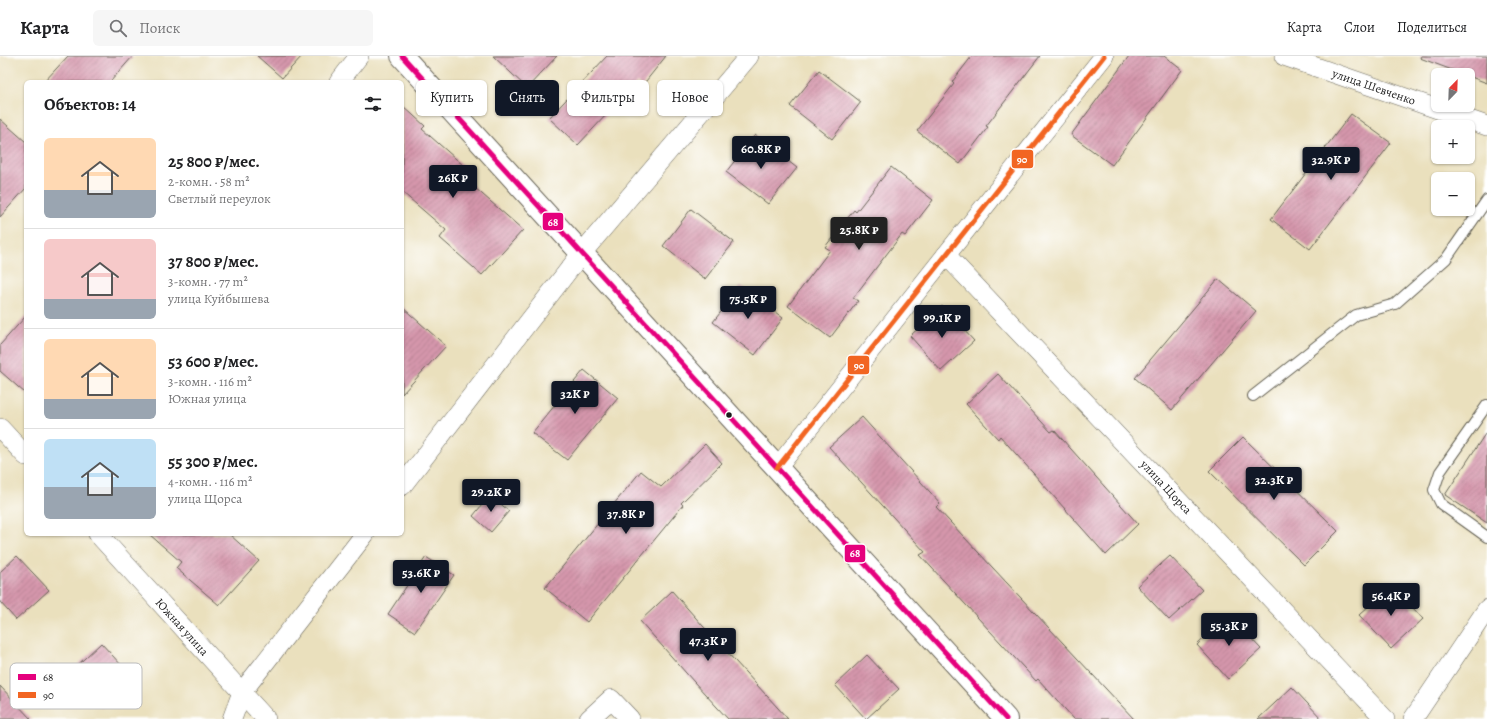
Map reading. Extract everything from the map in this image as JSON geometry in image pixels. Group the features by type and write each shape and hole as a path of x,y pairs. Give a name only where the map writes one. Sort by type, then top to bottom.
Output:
{"street":[{"path":"340,80 359,56"},
{"path":"402,56 1006,719"},
{"path":"404,483 582,254 750,56"},
{"path":"777,468 1104,56"},
{"name":"улица Шевченко","path":"1284,56 1487,126"},
{"name":"улица Щорса","path":"946,254 1385,719"},
{"path":"0,428 24,454"},
{"name":"Южная улица","path":"100,536 266,719"},
{"path":"232,719 242,692 363,536"},
{"path":"1413,719 1487,609"},
{"path":"590,719 611,699 630,719"}],"lane":[{"path":"1253,396 1356,315 1395,304 1446,259 1487,200"},
{"path":"1487,405 1440,472 1434,490 1441,504 1487,536"}],"building":[{"path":"68,56 133,56 112,80 46,80"},
{"path":"257,56 302,56 282,78"},
{"path":"493,56 557,56 534,80 518,80"},
{"path":"607,56 666,56 647,80 585,80"},
{"path":"972,56 1040,56 986,126 988,127 960,164 917,131 954,84 952,82"},
{"path":"1129,56 1164,56 1182,70 1112,165 1071,135"},
{"path":"1421,56 1487,56 1487,83 1475,79 1475,68 1447,68 1420,58"},
{"path":"819,70 861,102 832,139 790,106"},
{"path":"567,99 567,116 605,116 578,145 549,118 551,116 559,116 559,107"},
{"path":"404,107 425,126 422,129 472,173 466,180 523,230 482,275 440,238 446,230 404,194"},
{"path":"1351,114 1391,143 1310,249 1271,219"},
{"path":"0,119 24,140 24,190 0,217"},
{"path":"755,135 797,168 768,204 726,172"},
{"path":"891,167 933,200 905,236 902,234 853,298 858,301 830,338 788,306 830,250 825,247 854,210 856,212"},
{"path":"691,209 734,242 705,279 663,246"},
{"path":"1218,279 1256,311 1172,410 1135,378"},
{"path":"741,286 783,318 755,355 713,322"},
{"path":"942,306 974,341 941,371 910,336"},
{"path":"404,309 446,346 404,392"},
{"path":"24,318 24,392 0,371 0,345"},
{"path":"584,370 618,398 567,460 532,433"},
{"path":"998,374 1051,432 1054,430 1138,524 1106,555 1000,436 998,439 966,404"},
{"path":"862,417 940,503 936,507 1134,719 1074,719 1038,679 1036,681 920,555 925,552 829,447"},
{"path":"1487,431 1487,523 1445,495"},
{"path":"1243,437 1338,531 1304,565 1209,471"},
{"path":"705,444 722,463 681,503 683,505 587,622 545,588 641,471 661,487"},
{"path":"490,495 509,511 491,532 473,516"},
{"path":"151,536 231,536 259,561 219,605 176,568 181,562"},
{"path":"17,556 49,590 16,620 0,602 0,572"},
{"path":"1170,556 1202,590 1169,620 1137,586"},
{"path":"426,557 454,575 415,632 388,614"},
{"path":"1392,585 1423,619 1391,649 1359,615"},
{"path":"672,591 788,719 728,719 694,682 640,621"},
{"path":"1229,615 1261,649 1228,679 1197,645"},
{"path":"101,643 119,663 80,663"},
{"path":"867,655 899,689 866,719 835,685"},
{"path":"0,686 10,697 10,709 22,709 31,719 0,719"},
{"path":"1292,687 1322,719 1258,719"}],"transit line":[{"name":"68","path":"402,56 1006,719"},
{"name":"90","path":"777,468 1104,56"}]}
